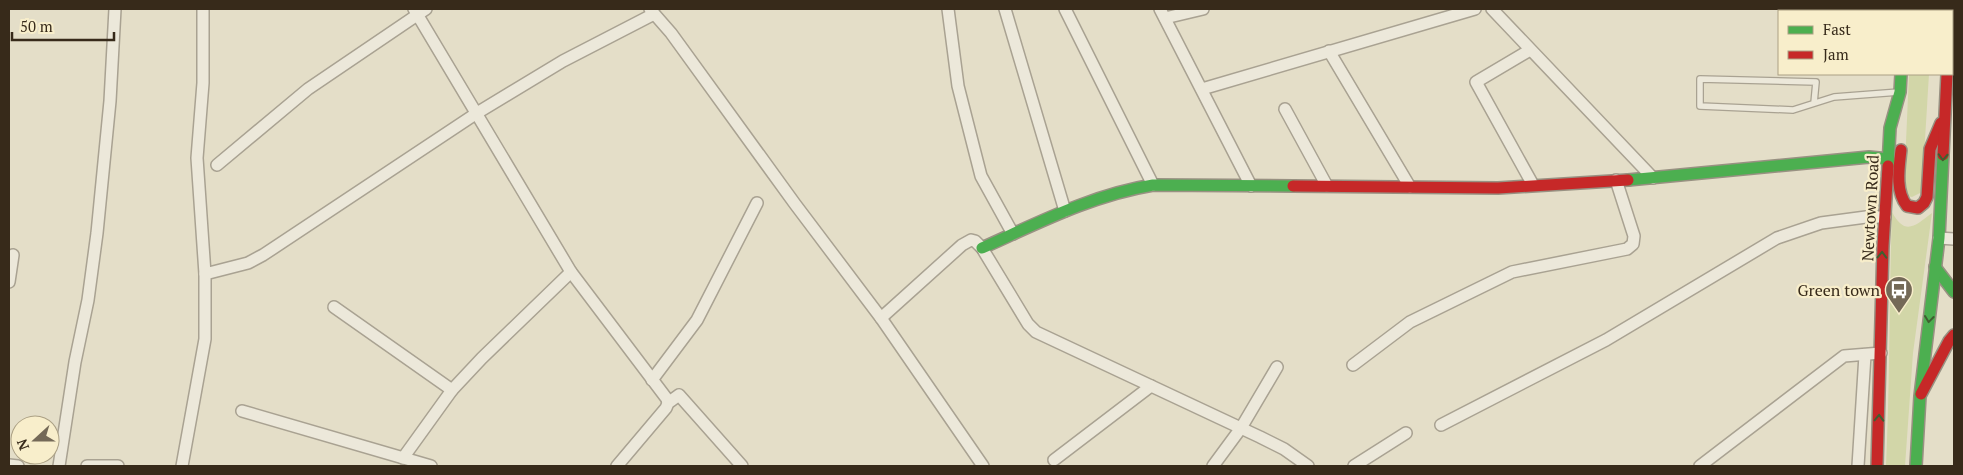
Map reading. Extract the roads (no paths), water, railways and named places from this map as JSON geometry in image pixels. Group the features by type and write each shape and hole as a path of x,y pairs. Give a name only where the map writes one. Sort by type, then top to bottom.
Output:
{"main road":[{"name":"Newtown Road","path":"1877,466 1884,217 1890,128 1900,92 1901,75"},
{"path":"1916,466 1920,396 1939,238 1947,75"},
{"path":"1900,92 1900,193 1902,202 1909,207 1921,206 1925,203 1930,149 1946,114"},
{"path":"982,248 1065,211 1130,188 1153,185 1498,188 1653,178 1869,157 1889,159"},
{"path":"1935,267 1954,292"},
{"path":"1920,396 1952,340"}],"street":[{"path":"59,466 96,243 110,101 114,9"},
{"path":"182,466 206,338 205,274 196,158 203,83 203,9"},
{"path":"948,9 958,86 981,176 1012,234"},
{"path":"1005,9 1065,211"},
{"path":"1065,9 1153,185"},
{"path":"1203,9 1162,13 1252,186"},
{"path":"1202,89 1475,9"},
{"path":"1492,9 1653,178"},
{"path":"217,166 308,89 419,11 571,272 668,403"},
{"path":"205,274 248,263 477,113 652,11 881,318 983,466"},
{"path":"1530,50 1476,82 1533,186"},
{"path":"1329,51 1410,187"},
{"path":"1285,110 1327,186"},
{"path":"1354,365 1410,322 1512,272 1627,249 1633,244 1634,236 1616,180"},
{"path":"652,380 697,320 757,203"},
{"path":"1441,425 1606,340 1777,238 1821,223 1866,217 1884,217"},
{"path":"1939,238 1954,239"},
{"path":"881,318 966,242 975,241 982,248 1028,324 1036,332 1240,428 1284,450 1308,466"},
{"path":"9,282 13,255"},
{"path":"403,458 452,390 482,358 571,272"},
{"path":"334,307 452,390"},
{"path":"1700,466 1844,356 1881,353"},
{"path":"1858,466 1865,354"},
{"path":"1213,466 1240,428 1278,367"},
{"path":"1054,460 1151,386"},
{"path":"617,466 666,408 668,403 679,395 742,466"},
{"path":"242,411 431,466"},
{"path":"1354,466 1406,433"},
{"path":"9,465 18,466"},
{"path":"87,466 118,466"}],"lane":[{"path":"1814,103 1816,82 1700,79 1700,106 1793,110 1834,97 1900,92"}],"place":[{"name":"Green town","path":"1899,314"}]}
